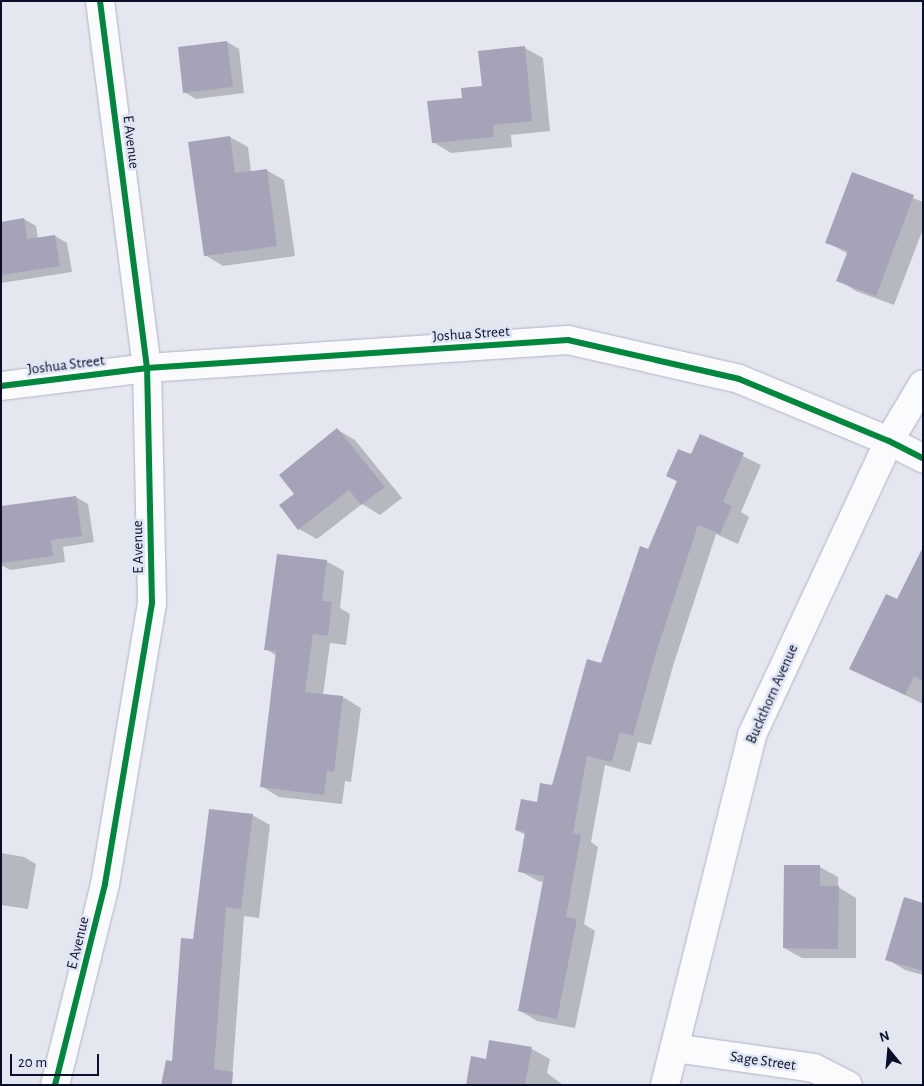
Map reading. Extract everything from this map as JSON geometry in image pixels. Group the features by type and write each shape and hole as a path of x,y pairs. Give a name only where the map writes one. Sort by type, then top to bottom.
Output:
{"street":[{"name":"E Avenue","path":"54,1085 105,884 152,603 147,368 100,1"},
{"name":"Joshua Street","path":"1,386 147,368 568,340 739,379 889,441 923,458"},
{"name":"Buckthorn Avenue","path":"665,1085 752,735 889,441 923,384"},
{"name":"Sage Street","path":"674,1048 814,1068 848,1085"}],"building":[{"path":"227,41 233,87 183,93 178,47"},
{"path":"525,46 532,121 493,125 494,137 432,143 427,101 462,98 461,88 482,86 478,51"},
{"path":"230,136 235,173 267,169 277,246 204,256 188,142"},
{"path":"852,172 914,195 876,296 836,281 848,251 825,243"},
{"path":"24,218 27,239 55,235 60,266 1,275 1,222"},
{"path":"337,428 385,487 361,505 349,490 298,530 279,505 294,494 279,475"},
{"path":"700,434 744,453 723,502 732,506 720,534 698,525 655,656 633,736 620,732 612,762 587,756 573,833 581,835 566,917 577,919 557,1019 518,1011 544,876 518,872 525,832 515,830 521,799 537,802 540,783 552,785 587,659 601,663 640,546 648,549 677,481 666,476 678,449 691,454"},
{"path":"76,496 82,536 51,540 53,556 1,563 1,506"},
{"path":"923,547 923,681 914,676 905,695 849,669 886,594 897,599"},
{"path":"277,554 327,560 322,601 332,602 328,636 313,634 305,692 343,696 334,772 327,771 324,795 260,787 276,651 264,650"},
{"path":"209,809 253,814 241,909 226,907 214,1069 233,1072 232,1085 161,1085 166,1060 172,1061 181,938 193,939"},
{"path":"784,865 820,865 820,886 839,886 838,949 783,948"},
{"path":"904,897 923,903 923,971 885,960"},
{"path":"489,1040 532,1047 525,1085 466,1085 471,1056 486,1059"}],"cycle path":[{"path":"55,1085 105,884 152,603 147,368 100,1"},
{"path":"1,386 147,368 568,340 739,379 889,441 923,458"}]}
